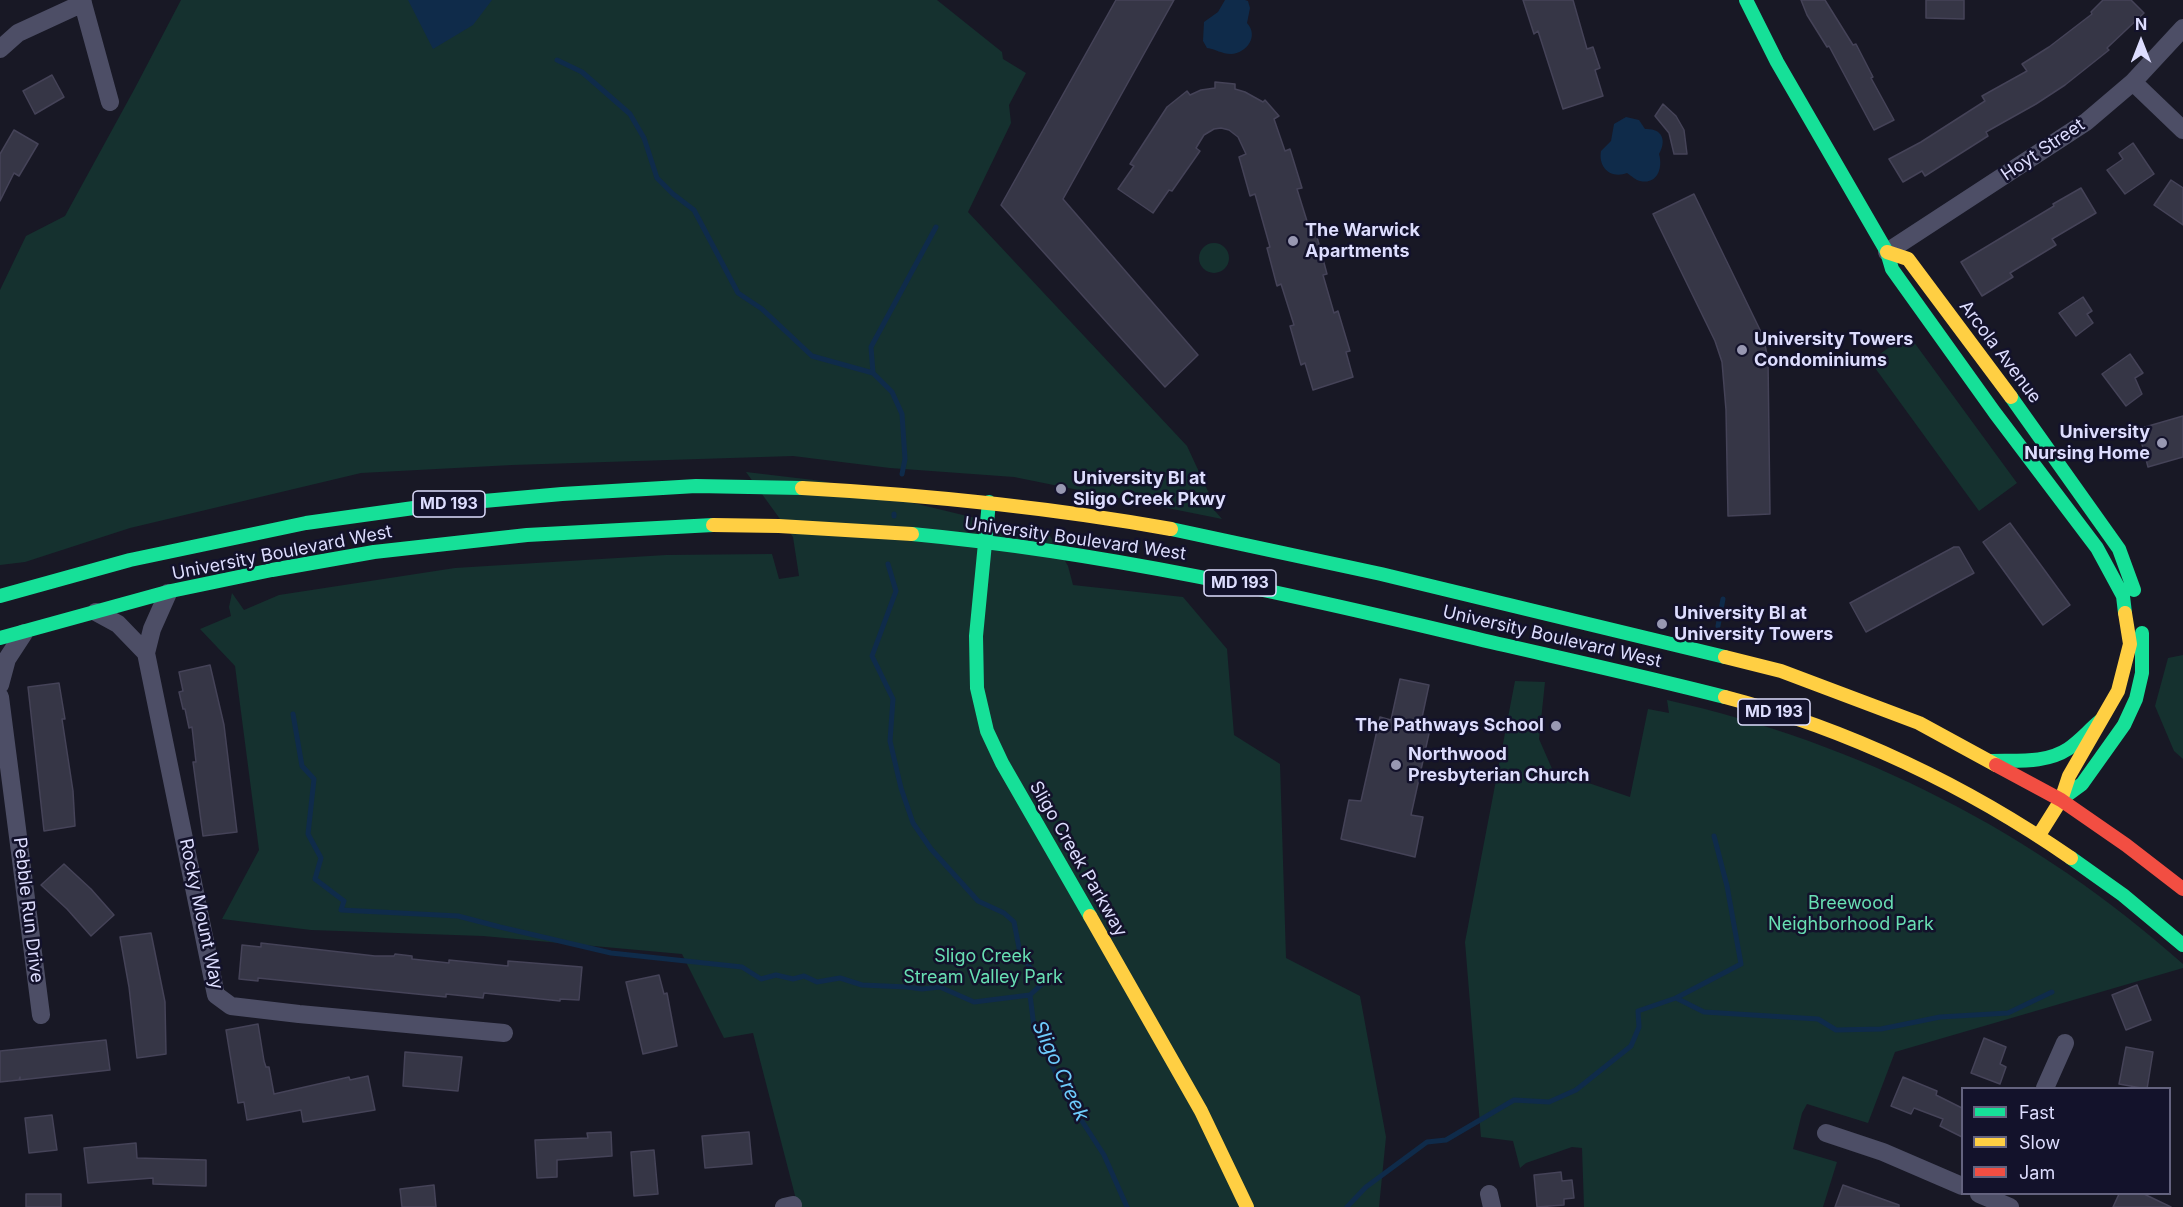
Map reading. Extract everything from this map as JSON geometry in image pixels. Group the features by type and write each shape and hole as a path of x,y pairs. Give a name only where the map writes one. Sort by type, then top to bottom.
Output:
{"main road":[{"path":"1746,0 1783,72 1887,252 1892,269 1995,413 2097,548 2123,596 2130,644 2118,691 2069,776 2061,800 2039,835"},
{"name":"Arcola Avenue","path":"1887,252 1908,259 2021,410 2119,549 2139,600"},
{"name":"University Boulevard West","path":"0,596 130,560 199,545 306,523 428,506 562,494 696,486 800,488 989,502 1106,518 1216,537 1781,670 1919,723 1988,760 2061,800 2126,845 2183,889"},
{"name":"Sligo Creek Parkway","path":"989,502 976,636 977,688 987,730 1002,763 1201,1111 1247,1207"},
{"name":"University Boulevard West","path":"0,638 168,593 323,561 423,545 537,535 660,528 776,525 886,531 1065,553 1266,588 1536,653 1686,686 1814,724 1897,759 1967,794 2039,835 2135,902 2183,945"},
{"path":"2061,800 2082,784 2124,725 2125,717 2139,694 2144,646 2141,623"},
{"path":"1988,760 2034,760 2054,755 2066,750 2100,721"},
{"path":"2169,932 2183,933"}],"street":[{"path":"0,49 18,33 83,2 110,102"},
{"name":"Hoyt Street","path":"1887,252 2086,122 2133,82 2183,28"},
{"path":"2133,82 2183,130"},
{"name":"Rocky Mount Way","path":"168,593 152,629 146,653 216,995 231,1006 504,1033"},
{"path":"96,612 118,624 146,653"},
{"path":"0,685 7,659 24,633"},
{"name":"Pebble Run Drive","path":"0,697 41,1015"},
{"path":"2046,1087 2065,1043"},
{"path":"1826,1133 1882,1152 1961,1186"}],"green space":[{"path":"181,0 937,0 1002,52 1003,59 1026,73 1009,105 1011,123 968,212 1187,446 1213,502 1208,503 1222,519 1014,477 890,468 793,456 512,465 361,473 130,528 25,562 0,565 0,290 26,236 65,216"},
{"path":"1214,243 1220,244 1228,252 1228,264 1220,272 1214,273 1208,272 1200,264 1199,258 1200,252 1208,244"},
{"path":"1908,334 2017,483 1979,511 1870,361"},
{"name":"Sligo Creek Stream Valley Park","path":"746,472 822,481 1050,536 1068,566 1073,585 1183,597 1227,649 1234,735 1280,764 1286,958 1360,996 1386,1137 1379,1207 798,1207 753,1033 724,1038 682,954 483,936 311,930 222,919 259,850 235,666 200,629 231,616 229,607 232,593 244,610 279,595 455,568 666,555 772,554 779,579 799,576 793,537"},
{"path":"2183,655 2183,759 2174,751 2155,706 2168,658"},
{"name":"Breewood Neighborhood Park","path":"1515,681 1545,682 1539,739 1553,771 1630,797 1648,709 1669,713 1667,700 1739,718 1808,741 1876,768 1942,799 2006,834 2067,873 2126,917 2183,964 2183,968 1895,1052 1868,1123 1807,1104 1802,1113 1793,1149 1837,1162 1823,1207 1584,1207 1582,1148 1572,1147 1526,1163 1520,1168 1513,1141 1481,1137 1465,942"}],"water":[{"path":"408,0 492,0 473,25 433,49"},
{"path":"1225,0 1245,0 1248,1 1250,8 1247,23 1252,33 1250,43 1237,53 1225,53 1207,48 1203,41 1204,22 1218,12"},
{"path":"1626,117 1639,120 1645,129 1659,133 1663,140 1659,154 1658,174 1646,182 1627,173 1611,173 1607,171 1602,162 1601,151 1611,141 1614,124"}],"building":[{"path":"1116,0 1174,0 1063,199 1198,355 1165,387 1001,205"},
{"path":"1523,0 1573,0 1587,49 1593,47 1600,68 1595,70 1603,96 1563,109 1538,31 1534,34"},
{"path":"1801,0 1825,0 1853,45 1856,44 1894,120 1874,130 1829,46 1827,47 1807,15"},
{"path":"1926,0 1964,0 1964,19 1926,18"},
{"path":"2103,0 2131,0 2144,13 2107,48 2109,50 2065,85 1986,132 1988,136 1925,176 1922,171 1903,182 1889,159 1921,142 1985,101 1982,96 2027,71 2022,64 2049,47 2092,14 2091,12"},
{"path":"52,75 64,97 35,114 23,91"},
{"name":"The Warwick Apartments","path":"1215,82 1235,84 1235,89 1263,102 1265,100 1279,116 1274,119 1285,151 1290,149 1302,188 1297,189 1311,234 1316,233 1327,274 1323,275 1334,313 1338,311 1350,351 1346,352 1353,377 1313,390 1305,363 1301,365 1290,326 1294,325 1281,284 1277,286 1267,248 1270,247 1255,194 1250,196 1239,157 1246,154 1238,137 1229,130 1221,128 1204,135 1196,148 1200,151 1172,191 1169,190 1153,213 1118,189 1134,166 1130,164 1167,107 1187,91 1190,95 1201,90 1215,88"},
{"path":"1663,104 1676,116 1684,130 1687,154 1674,154 1669,133 1655,116"},
{"path":"14,130 38,144 19,176 14,173 0,201 0,154"},
{"path":"2133,143 2154,174 2125,194 2107,170 2123,159 2119,153"},
{"path":"2171,180 2183,188 2183,225 2154,205"},
{"path":"2081,188 2096,213 2052,239 2056,245 2010,273 2013,277 1982,296 1961,262"},
{"name":"University Towers Condominiums","path":"1694,194 1763,336 1768,359 1770,514 1728,516 1726,410 1722,362 1715,341 1653,214"},
{"path":"2083,297 2092,311 2087,314 2093,323 2076,336 2059,313"},
{"path":"2130,354 2143,373 2135,378 2142,394 2126,406 2102,374"},
{"name":"University Nursing Home","path":"2183,416 2183,457 2148,467 2138,429"},
{"path":"2010,523 2070,605 2043,625 1983,542"},
{"path":"1954,547 1959,547 1974,573 1866,632 1850,603"},
{"path":"210,665 224,725 237,832 203,836 193,762 196,762 192,727 189,728 185,709 183,709 179,692 183,691 179,672"},
{"name":"Northwood Presbyterian Church","path":"1400,679 1429,685 1420,727 1430,729 1411,815 1423,817 1415,857 1341,839 1349,800 1361,801 1380,717 1391,720"},
{"path":"59,683 65,719 62,719 73,791 75,826 44,831 28,687"},
{"path":"64,864 114,915 91,936 41,885"},
{"path":"151,933 165,1002 166,1054 137,1058 129,987 120,937"},
{"path":"261,943 375,956 394,956 395,954 412,956 412,959 449,963 449,960 508,966 508,961 582,967 579,1000 560,999 560,1001 484,993 483,998 446,994 446,997 258,978 258,981 239,979 242,945 261,947"},
{"path":"659,975 664,994 667,993 677,1046 643,1054 626,982"},
{"path":"2137,985 2151,1020 2126,1030 2112,995"},
{"path":"258,1024 264,1061 266,1067 269,1067 274,1094 349,1077 350,1080 368,1076 375,1110 303,1122 301,1110 247,1120 244,1102 238,1103 226,1030"},
{"path":"1984,1038 2006,1047 2000,1064 2006,1067 2000,1084 1971,1073"},
{"path":"106,1040 110,1070 20,1080 20,1077 19,1080 0,1082 0,1051"},
{"path":"2126,1047 2153,1052 2147,1087 2119,1084"},
{"path":"405,1052 462,1057 458,1091 403,1086"},
{"path":"1903,1077 1937,1091 1936,1095 1961,1108 1961,1136 1940,1126 1943,1119 1914,1108 1911,1114 1891,1106"},
{"path":"52,1115 57,1150 29,1153 25,1118"},
{"path":"611,1132 612,1156 557,1160 557,1177 537,1178 535,1140 588,1138 587,1133"},
{"path":"749,1132 752,1164 705,1168 702,1136"},
{"path":"136,1143 137,1158 206,1160 206,1186 153,1184 153,1178 88,1183 84,1148"},
{"path":"654,1150 658,1194 634,1196 631,1152"},
{"path":"1561,1172 1562,1181 1572,1180 1574,1198 1564,1199 1564,1205 1537,1207 1534,1175"},
{"path":"434,1185 436,1207 402,1207 400,1189"},
{"path":"1843,1185 1899,1205 1899,1207 1835,1207"},
{"path":"26,1194 61,1194 61,1207 26,1207"},
{"path":"2119,1195 2146,1195 2171,1207 2113,1207"}],"waterway":[{"name":"Sligo Creek","path":"557,60 582,72 630,114 644,138 657,178 694,210 738,293 762,309 812,356 873,373 892,392 902,414 905,459 902,474"},
{"path":"873,373 871,347 936,227"},
{"name":"Sligo Creek","path":"888,564 896,591 872,656 893,699 890,741 901,788 913,823 931,849 978,901 1004,913 1014,922 1020,953 1042,984 1030,995 1034,1027 1069,1101 1104,1155 1127,1207"},
{"path":"1718,626 1723,599"},
{"path":"293,714 302,766 314,779 308,834 321,858 315,879 344,901 341,910 458,916 611,953 742,967 761,979 776,975 793,979 804,976 817,982 840,978 862,985 922,989 940,987 974,1002 1030,995"},
{"path":"1347,1207 1366,1187 1427,1142 1446,1140 1514,1100 1549,1102 1576,1090 1631,1046 1639,1027 1638,1011 1676,998 1741,964 1727,886 1714,836"},
{"path":"1676,998 1704,1012 1818,1019 1836,1030 1881,1029 1940,1017 2008,1013 2052,992"}],"traffic: fast":[{"path":"1746,0 1777,62 1887,252 1892,269 1995,413 2097,548 2123,596 2125,613"},
{"path":"2011,397 2119,549 2134,590"},
{"path":"0,596 130,560 306,523 428,506 562,494 696,486 802,488"},
{"path":"989,502 976,636 977,688 987,731 1002,763 1090,916"},
{"path":"0,638 171,591 374,552 527,535 713,525"},
{"path":"1171,529 1381,574 1725,657"},
{"path":"912,534 1055,552 1197,576 1338,606 1725,697"},
{"path":"2067,795 2082,784 2124,725 2136,699 2142,673 2142,633"},
{"path":"1990,761 2040,759 2059,754 2072,746 2100,721"},
{"path":"2071,858 2123,895 2183,945"}],"traffic: slow":[{"path":"1887,252 1908,259 2011,397"},
{"path":"802,488 987,503 1079,514 1171,529"},
{"path":"713,525 779,526 912,534"},
{"path":"2039,835 2061,800 2069,776 2118,691 2130,644 2125,613"},
{"path":"1725,657 1781,671 1919,723 1996,765"},
{"path":"1725,697 1816,726 1905,762 1990,807 2071,858"},
{"path":"1090,916 1201,1111 1247,1207"}],"traffic: jam":[{"path":"1996,765 2061,800 2126,845 2183,889"}],"place":[{"name":"The Warwick Apartments","path":"1293,241"},
{"name":"University Towers Condominiums","path":"1742,350"},
{"name":"University Nursing Home","path":"2162,443"},
{"name":"University Bl at Sligo Creek Pkwy","path":"1061,489"},
{"name":"University Bl at University Towers","path":"1662,624"},
{"name":"The Pathways School","path":"1556,726"},
{"name":"Northwood Presbyterian Church","path":"1396,765"}]}
